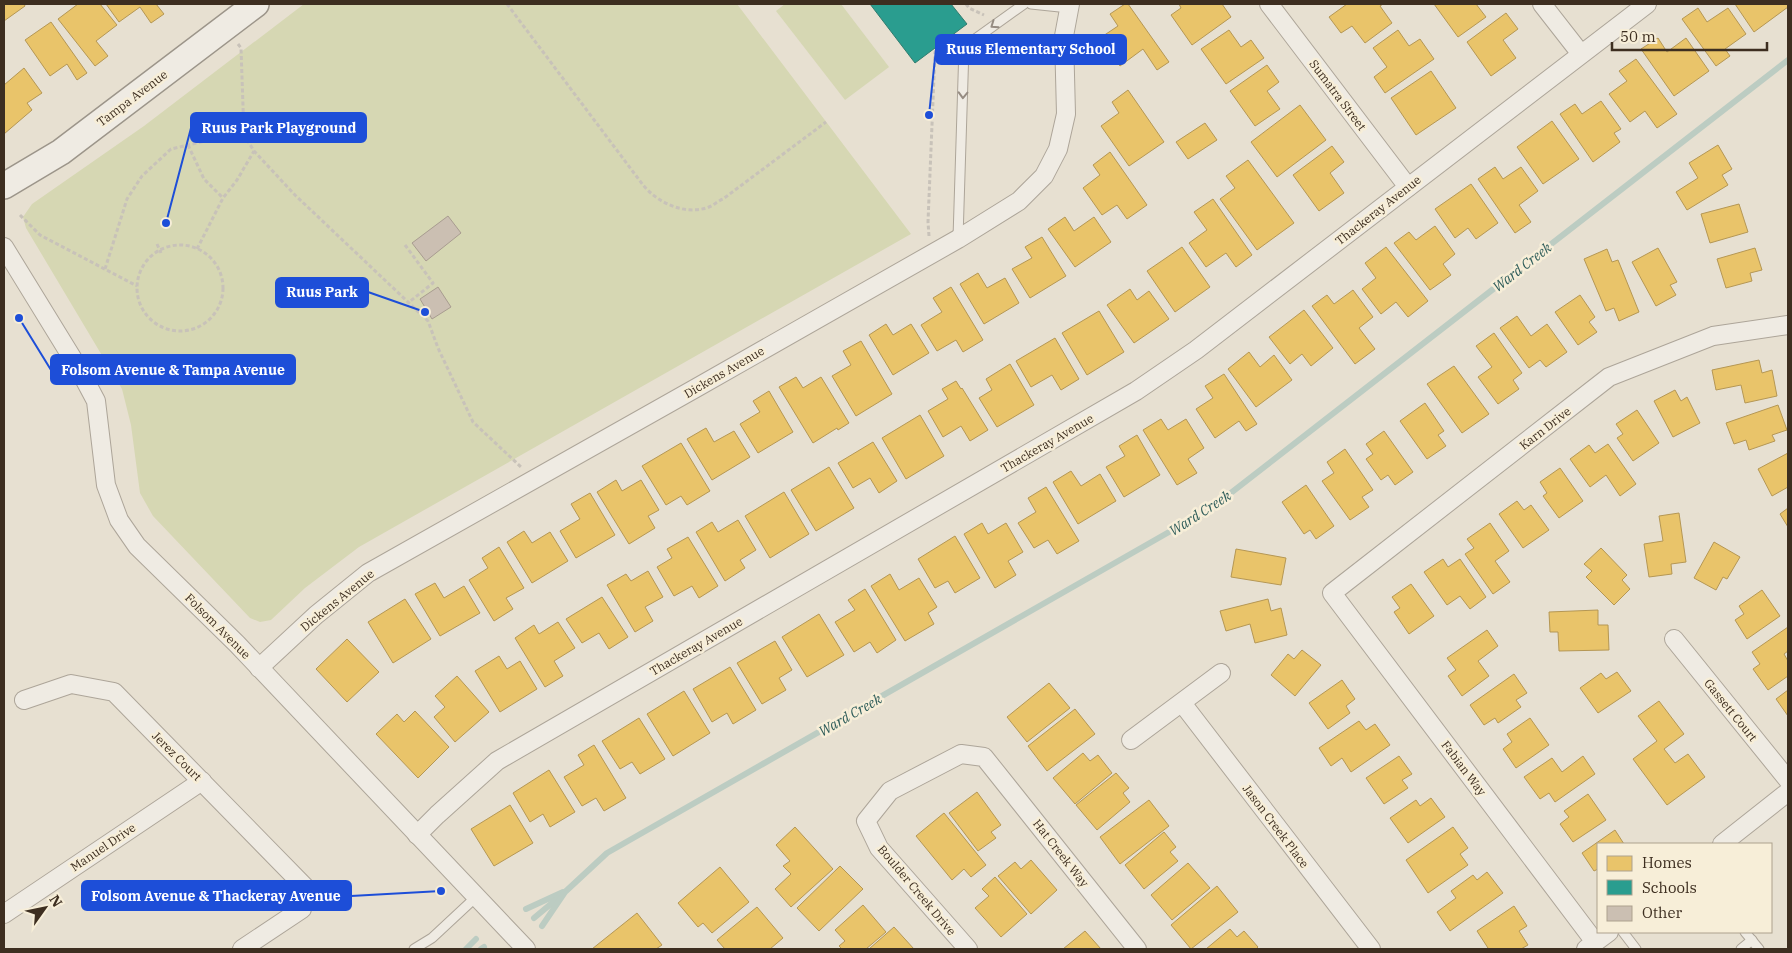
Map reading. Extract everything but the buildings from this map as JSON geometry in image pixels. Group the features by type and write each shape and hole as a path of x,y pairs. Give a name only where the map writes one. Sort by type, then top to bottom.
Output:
{"street":[{"name":"Tampa Avenue","path":"4,186 61,152 256,4"},
{"name":"Sumatra Street","path":"1269,4 1408,187"},
{"path":"1542,4 1581,54"},
{"name":"Thackeray Avenue","path":"416,836 497,761 1136,391 1196,350 1647,4"},
{"name":"Dickens Avenue","path":"259,668 316,615 368,572 958,239 1019,201 1044,176 1058,149 1066,114 1064,36 1070,6"},
{"name":"Folsom Avenue","path":"4,247 79,369 96,401 106,485 119,520 137,546 259,668 416,836 526,949"},
{"name":"Karn Drive","path":"1332,593 1609,378 1713,336 1788,325"},
{"name":"Fabian Way","path":"1332,593 1590,946"},
{"name":"Gassett Court","path":"1674,639 1788,780"},
{"path":"1130,740 1221,673"},
{"name":"Jerez Court","path":"24,700 71,684 114,692 305,887 302,910 242,949"},
{"name":"Jason Creek Place","path":"1182,702 1371,949"},
{"name":"Boulder Creek Drive","path":"968,949 879,848 866,821 890,791 961,754 984,757"},
{"name":"Hat Creek Way","path":"984,757 1137,949"},
{"name":"Manuel Drive","path":"4,914 202,781"},
{"path":"1723,843 1788,792"},
{"path":"1590,946 1608,933"}],"lane":[{"path":"958,239 964,47 1024,4"},
{"path":"1031,4 1070,6"},
{"path":"414,949 432,938 476,897"},
{"path":"1624,933 1636,949"},
{"path":"1746,933 1760,949"},
{"path":"1741,949 1752,940"}],"path":[{"path":"507,4 651,195 680,208 695,209 709,207 723,199 826,122"},
{"path":"966,4 968,8 984,15"},
{"path":"977,20 991,9"},
{"path":"225,28 242,48 244,135 254,151 294,195 428,321 438,348 473,422 519,465 530,482"},
{"path":"930,254 928,222 935,52 956,36"},
{"path":"105,269 127,200 142,176 171,150 222,137 244,135"},
{"path":"188,145 204,179 223,198"},
{"path":"197,249 223,198 237,180 254,151"},
{"path":"20,215 40,235 137,286"},
{"path":"157,244 161,252"},
{"path":"183,245 197,249 205,253 220,272 223,283 219,307 213,317 193,330 182,332 159,326 149,319 142,309 138,298 137,286 144,265 151,256 161,252 171,246 183,245"},
{"path":"405,245 433,283 408,303"}],"green space":[{"path":"304,4 737,4 911,234 359,547 305,588 271,620 260,622 250,618 153,516 140,493 131,425 122,389 26,228 23,217 32,204 144,126"},
{"path":"785,4 841,4 889,67 845,100 776,11"}],"waterway":[{"name":"Ward Creek","path":"542,926 565,892 607,853 1205,513 1788,60"},
{"name":"Ward Creek","path":"526,909 563,892"},
{"name":"Ward Creek","path":"534,918 558,898"},
{"name":"Ward Creek","path":"466,949 476,939"}],"place":[{"name":"Ruus Elementary School","path":"929,115"},
{"name":"Ruus Park Playground","path":"166,223"},
{"name":"Ruus Park","path":"425,312"},
{"name":"Folsom Avenue & Tampa Avenue","path":"19,318"},
{"name":"Folsom Avenue & Thackeray Avenue","path":"441,891"}]}
